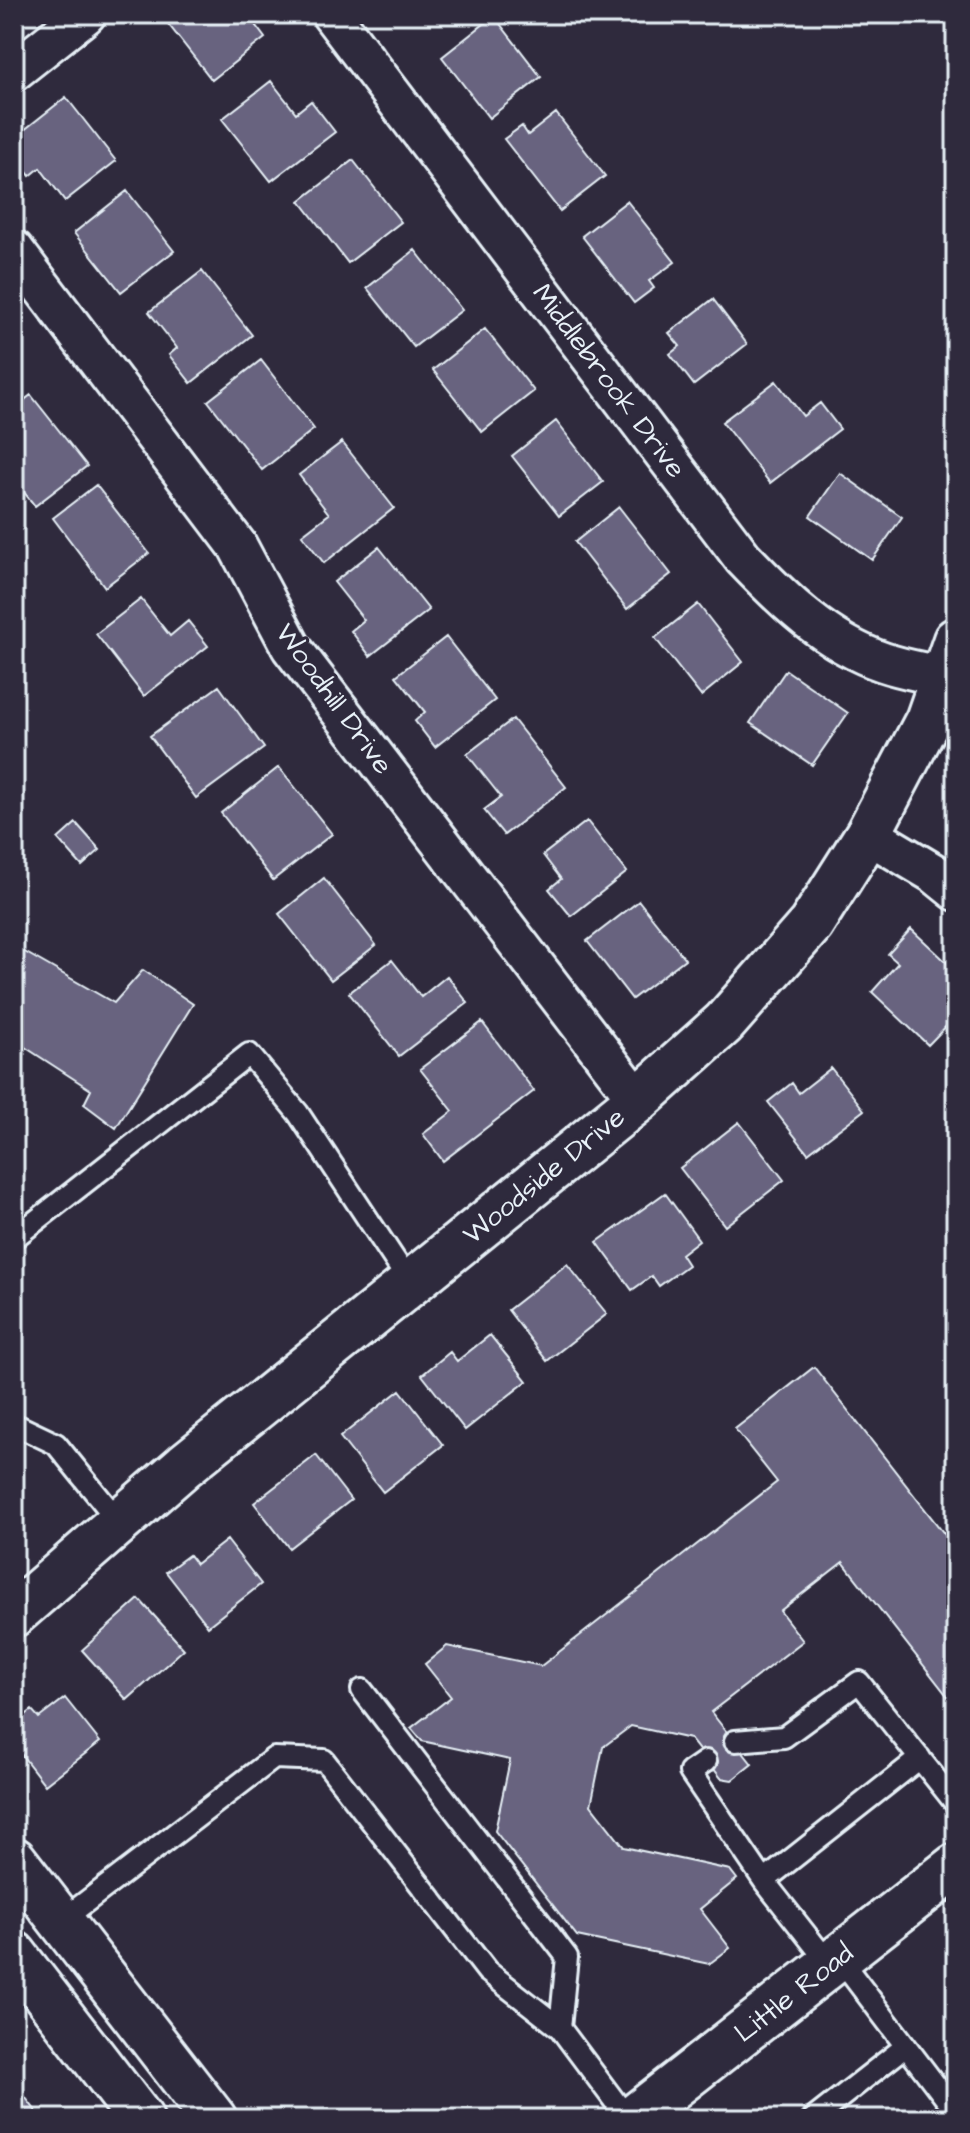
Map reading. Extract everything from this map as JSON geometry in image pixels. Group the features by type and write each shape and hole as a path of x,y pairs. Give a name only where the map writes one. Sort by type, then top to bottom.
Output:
{"street":[{"path":"14,71 86,14"},
{"name":"Middlebrook Drive","path":"331,14 743,558 784,601 828,634 882,662 950,659"},
{"name":"Woodhill Drive","path":"14,250 237,545 291,647 638,1100"},
{"name":"Woodside Drive","path":"14,1614 185,1465 638,1100 724,1023 811,924 868,834 928,720 950,659"},
{"path":"868,834 935,874 956,891"},
{"path":"14,1860 214,2119"},
{"name":"Little Road","path":"630,2119 956,1866"},
{"path":"14,1954 141,2119"}],"lane":[{"path":"14,1238 249,1054 298,1113 410,1283"},
{"path":"14,1424 56,1444 119,1522"},
{"path":"735,1741 784,1737 859,1682 956,1804"},
{"path":"362,1690 567,1957 560,2028"},
{"path":"61,1921 274,1758 324,1760 487,1971 560,2028 630,2119"},
{"path":"764,1881 920,1758"},
{"path":"706,1761 690,1772 764,1881 906,2046 956,2112"},
{"path":"813,2119 906,2046"}],"building":[{"path":"173,14 247,14 265,38 212,80 165,20"},
{"path":"494,16 541,77 489,118 442,57"},
{"path":"271,81 296,113 311,101 335,132 271,181 222,119"},
{"path":"66,97 116,161 65,201 40,168 30,176 14,155 14,138"},
{"path":"556,113 605,176 560,211 504,139 522,126 528,135"},
{"path":"353,160 401,222 348,263 300,201"},
{"path":"127,191 174,251 121,292 74,233"},
{"path":"627,201 675,262 649,281 654,288 634,303 582,236"},
{"path":"415,250 462,310 414,347 367,288"},
{"path":"202,271 252,335 191,383 169,355 177,348 149,312"},
{"path":"713,299 747,344 694,385 670,354 680,346 669,333"},
{"path":"485,329 534,391 482,432 433,370"},
{"path":"261,360 314,429 262,470 208,401"},
{"path":"776,381 803,416 820,403 840,429 770,483 722,422"},
{"path":"31,395 87,466 35,506 14,480 14,408"},
{"path":"556,421 603,482 559,516 512,456"},
{"path":"342,442 394,508 324,563 302,535 329,514 299,475"},
{"path":"840,473 902,517 872,560 810,516"},
{"path":"96,485 149,553 105,587 53,518"},
{"path":"619,507 671,574 627,609 575,542"},
{"path":"379,547 429,610 370,656 351,631 364,620 334,582"},
{"path":"141,599 170,636 188,621 208,646 144,696 96,634"},
{"path":"698,604 743,662 701,696 655,638"},
{"path":"446,637 495,700 435,747 415,721 425,712 396,676"},
{"path":"786,670 848,713 812,765 750,723"},
{"path":"219,686 264,748 196,798 150,736"},
{"path":"513,719 566,787 504,835 484,810 501,797 467,754"},
{"path":"279,767 332,834 273,880 221,813"},
{"path":"587,821 627,872 571,916 549,889 561,879 543,855"},
{"path":"76,823 100,850 82,866 58,839"},
{"path":"324,878 376,945 331,980 279,914"},
{"path":"639,901 685,959 632,999 587,941"},
{"path":"911,929 956,971 956,1016 928,1045 872,992 898,963 888,954"},
{"path":"14,946 114,1003 143,970 193,1004 116,1128 84,1104 91,1090 14,1040"},
{"path":"392,960 421,997 447,976 468,1003 399,1056 349,993"},
{"path":"482,1022 534,1091 443,1161 423,1134 453,1111 420,1069"},
{"path":"831,1068 864,1110 808,1153 768,1102 792,1083 799,1093"},
{"path":"739,1122 784,1180 725,1226 680,1168"},
{"path":"665,1193 699,1240 681,1254 688,1265 659,1286 652,1276 632,1290 597,1242"},
{"path":"567,1264 607,1314 547,1361 508,1310"},
{"path":"490,1335 527,1381 465,1430 422,1375 450,1352 457,1361"},
{"path":"814,1367 956,1549 956,1707 843,1562 780,1611 803,1641 711,1712 752,1764 732,1780 721,1778 690,1739 631,1726 603,1747 591,1805 624,1847 730,1870 737,1879 700,1909 730,1948 709,1964 577,1936 495,1831 510,1760 422,1741 411,1728 451,1697 425,1664 447,1646 541,1666 777,1482 735,1429"},
{"path":"400,1390 443,1445 383,1492 340,1437"},
{"path":"316,1455 351,1500 289,1548 254,1503"},
{"path":"227,1540 261,1584 208,1626 166,1572 189,1555 196,1564"},
{"path":"139,1599 184,1649 127,1700 82,1650"},
{"path":"65,1698 100,1742 45,1785 14,1745 14,1724 32,1710 39,1718"},
{"path":"19,2089 42,2119 14,2119 14,2093"}]}
